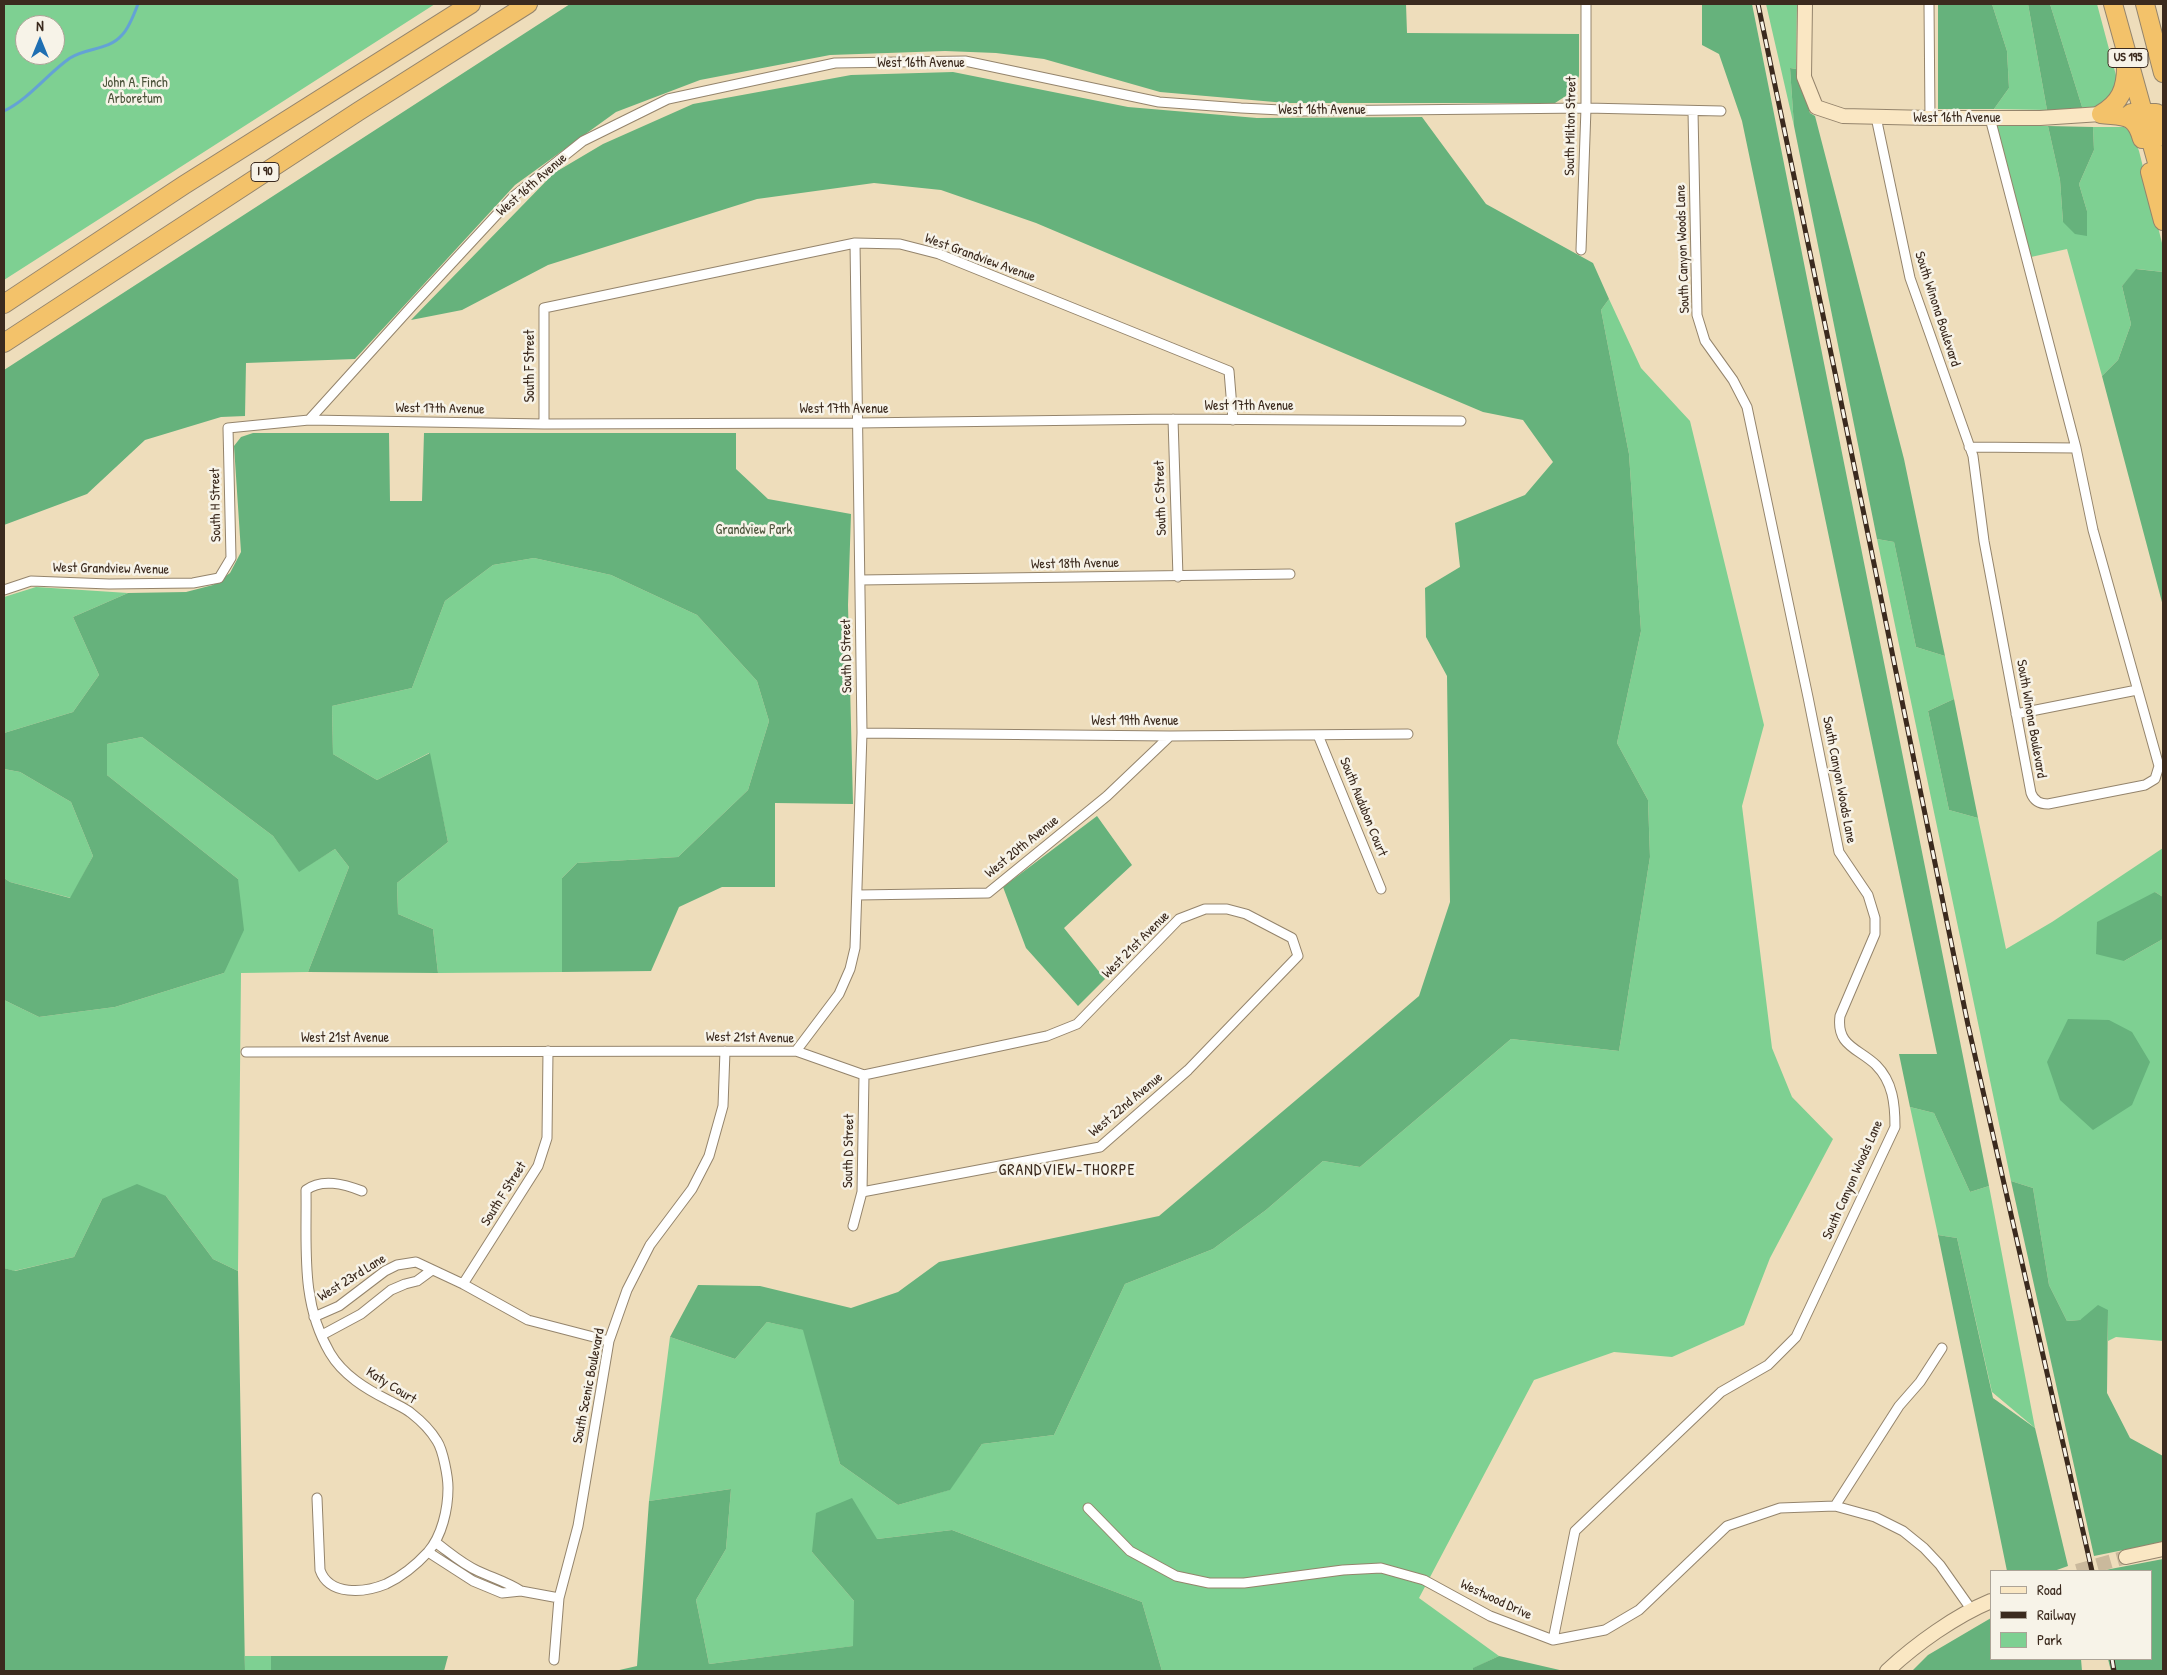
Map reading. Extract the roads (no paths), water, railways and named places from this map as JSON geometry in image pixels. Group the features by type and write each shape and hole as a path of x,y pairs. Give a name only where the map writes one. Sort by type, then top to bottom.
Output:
{"highway":[{"name":"I 90","path":"4,304 184,185 471,4"},
{"name":"I 90","path":"4,343 342,122 528,4"},
{"name":"US 195","path":"2113,4 2126,52 2154,113 2163,184"},
{"name":"US 195","path":"2145,4 2163,73"},
{"path":"2101,114 2118,101 2125,86 2126,52"},
{"path":"2101,114 2154,113 2163,136"},
{"path":"2101,114 2130,118 2136,122 2163,221"}],"street":[{"name":"South Milton Street","path":"1581,250 1586,108 1586,4"},
{"name":"West 16th Avenue","path":"1805,4 1804,77 1816,107 1843,116 1876,117 2040,118 2101,114"},
{"path":"1929,4 1930,118"},
{"name":"West 16th Avenue","path":"310,420 412,305 514,196 583,141 668,99 835,63 965,61 1159,102 1223,107 1301,111 1586,108 1721,111"},
{"name":"South Canyon Woods Lane","path":"1553,1640 1575,1531 1721,1392 1768,1365 1796,1337 1895,1127 1892,1091 1885,1078 1876,1066 1850,1046 1841,1035 1839,1026 1840,1016 1874,934 1875,918 1868,895 1839,852 1820,751 1747,406 1733,380 1705,341 1697,315 1693,111"},
{"name":"South Winona Boulevard","path":"1876,117 1910,278 1969,447 1975,470 1984,541 2030,793 2037,801 2042,804 2048,804 2145,785 2155,779 2159,766 2093,530 2076,448 1990,118"},
{"name":"West Grandview Avenue","path":"544,308 855,243 900,244 939,254 1229,371 1233,420"},
{"name":"South D Street","path":"796,1051 839,994 850,969 856,948 862,733 855,243"},
{"name":"South F Street","path":"544,308 544,424"},
{"name":"West 17th Avenue","path":"228,428 310,420 544,424 1173,419 1461,421"},
{"name":"South C Street","path":"1173,419 1174,517 1178,577"},
{"name":"South H Street","path":"219,578 231,558 228,428"},
{"path":"1969,447 2076,448"},
{"name":"West 18th Avenue","path":"860,580 1290,574"},
{"name":"West Grandview Avenue","path":"4,590 31,581 109,584 193,583 219,578"},
{"path":"2016,714 2137,690"},
{"name":"West 19th Avenue","path":"862,733 1170,736 1408,734"},
{"name":"South Audubon Court","path":"1318,735 1381,889"},
{"name":"West 20th Avenue","path":"858,895 988,893 1107,796 1170,736"},
{"name":"West 21st Avenue","path":"246,1052 796,1051 864,1075 1047,1036 1077,1024 1178,920 1205,909 1227,909 1246,914 1292,938 1298,956"},
{"name":"West 22nd Avenue","path":"862,1192 1100,1147 1188,1070 1298,956"},
{"name":"South F Street","path":"463,1284 538,1166 547,1138 548,1051"},
{"name":"South Scenic Boulevard","path":"554,1660 559,1598 578,1526 609,1342 627,1290 650,1245 692,1189 709,1156 723,1106 725,1051"},
{"name":"South D Street","path":"853,1226 862,1192 864,1075"},
{"name":"Katy Court","path":"317,1498 320,1570 323,1579 334,1587 347,1590 364,1590 385,1584 406,1573 428,1552 435,1542 445,1515 448,1488 445,1464 438,1441 410,1412 366,1389 342,1370 330,1353 314,1317 307,1287 306,1190 320,1184 334,1184 362,1192"},
{"name":"West 23rd Lane","path":"314,1317 339,1306 376,1277 397,1265 416,1262 463,1284 528,1320 609,1342"},
{"path":"322,1335 361,1314 391,1290 417,1281 432,1270"},
{"path":"1835,1506 1899,1406 1920,1382 1942,1348"},
{"path":"1553,1640 1605,1630 1639,1610 1727,1526 1780,1508 1835,1506 1876,1517 1903,1531 1924,1548 1940,1565 1971,1609"},
{"name":"Westwood Drive","path":"1088,1508 1130,1552 1176,1576 1209,1583 1244,1583 1343,1570 1381,1568 1424,1580 1490,1616 1553,1640"},
{"path":"435,1542 476,1571 506,1582 521,1592"},
{"path":"2126,1557 2163,1549"},
{"path":"428,1552 473,1581 502,1593 521,1592 559,1598"},
{"path":"1887,1671 1903,1656 1971,1609 1990,1600"}],"waterway":[{"path":"4,111 22,100 70,58 110,44 116,40 127,29 138,4"}],"tunnel":[{"path":"2080,1570 2126,1557"}],"railway":[{"path":"1758,4 1968,1025 2092,1570"},
{"path":"2112,1660 2114,1671"}],"district":[{"name":"GRANDVIEW-THORPE","path":"1067,1171"}],"park label":[{"name":"John A. Finch Arboretum","path":"135,92"},
{"name":"Grandview Park","path":"754,530"}]}
